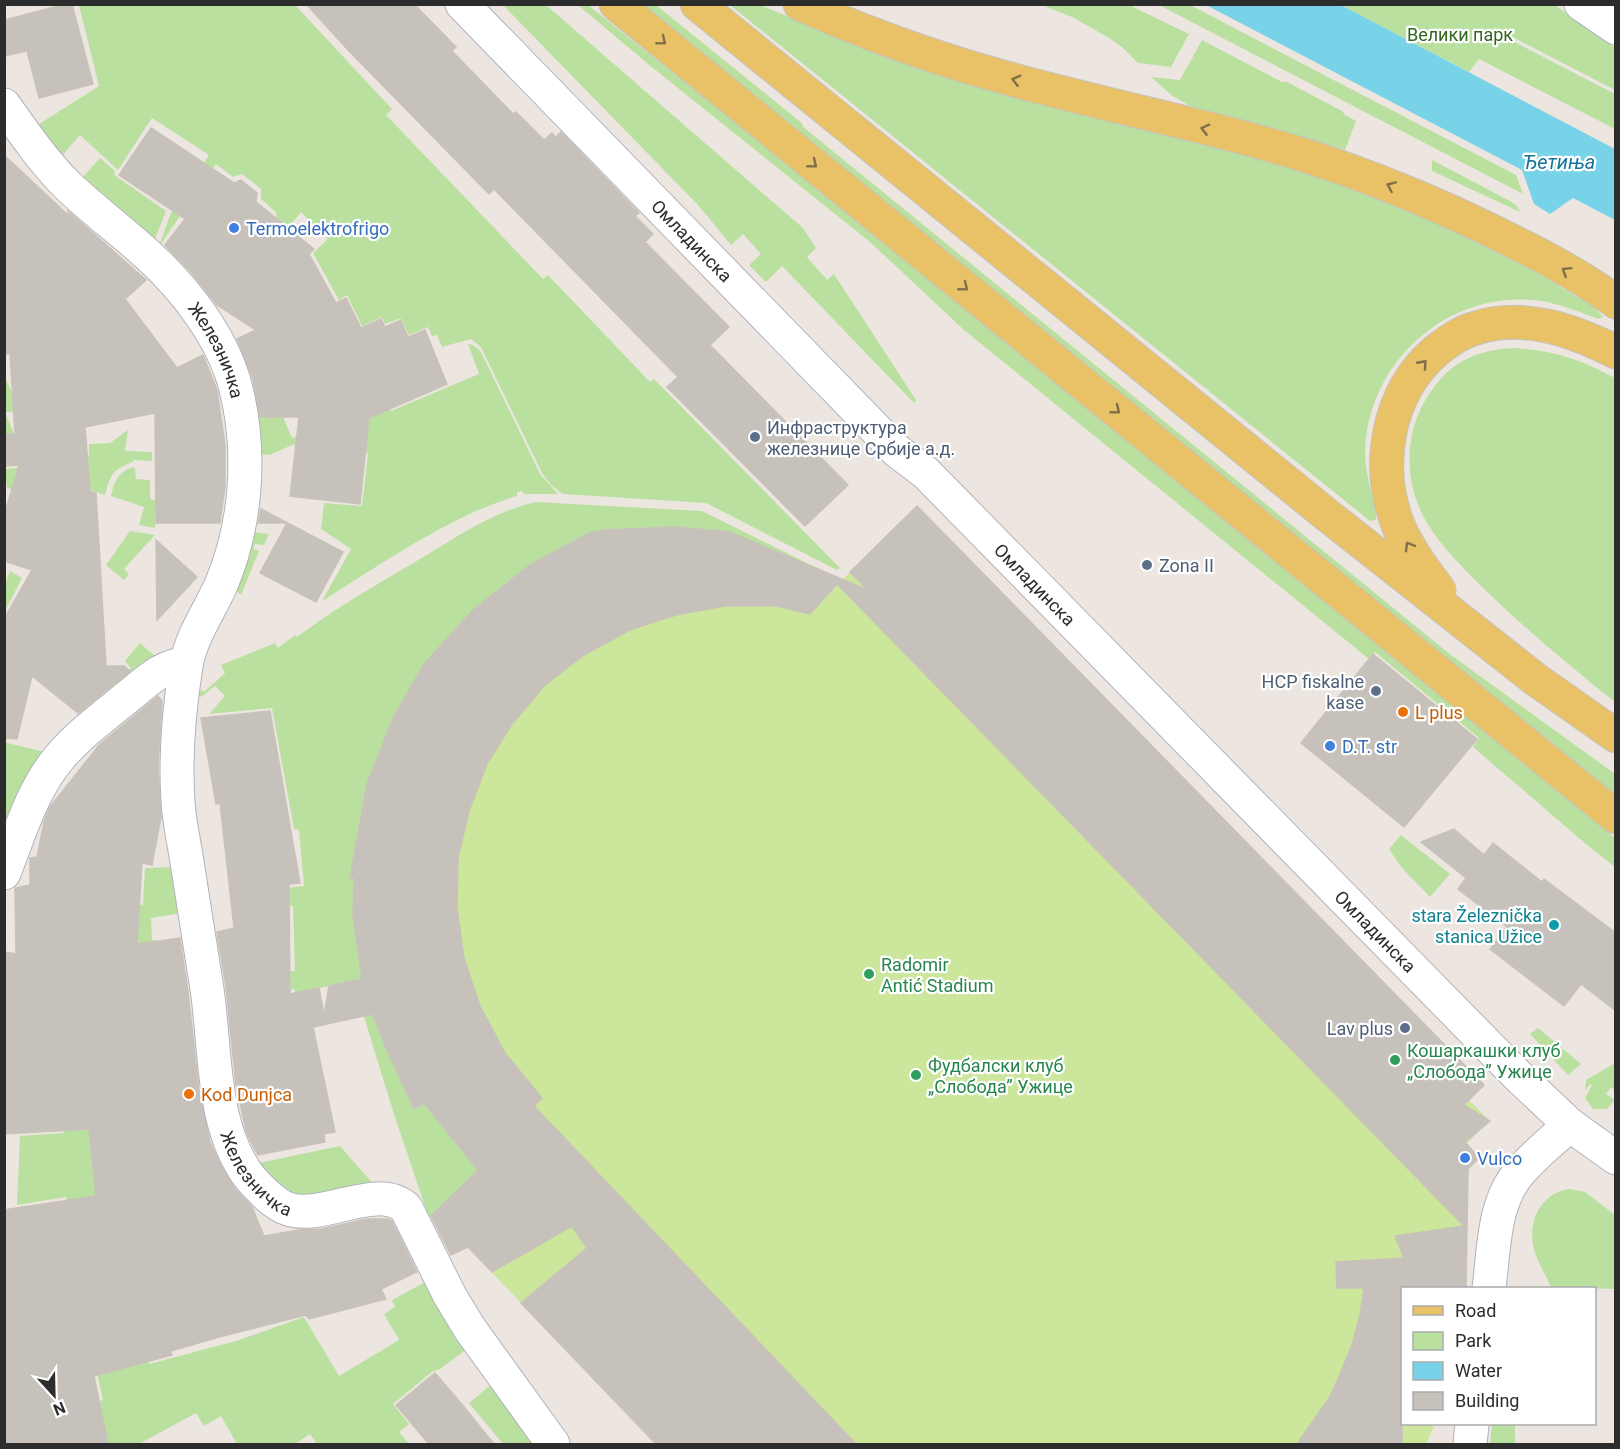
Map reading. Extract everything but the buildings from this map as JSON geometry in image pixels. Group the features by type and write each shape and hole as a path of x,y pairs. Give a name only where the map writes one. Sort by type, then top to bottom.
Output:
{"main road":[{"path":"616,4 1616,817"},
{"path":"697,4 1534,679 1616,736"},
{"path":"800,4 869,33 962,66 1243,138 1382,182 1444,208 1541,255 1616,302"},
{"path":"1468,626 1409,547 1392,505 1387,475 1387,442 1391,422 1400,399 1425,360 1457,336 1476,328 1519,323 1568,330 1616,352"}],"street":[{"name":"Омладинска","path":"462,4 897,451 926,473 1517,1075 1570,1125 1616,1158"},
{"path":"1581,4 1616,28"},
{"name":"Железничка","path":"4,105 30,143 52,169 106,220 153,259 200,314 222,349 235,386 244,445 243,492 237,540 218,590 189,649 179,719 178,800 207,993 213,1051 223,1113 234,1152 251,1179 274,1201 289,1210 323,1209 388,1199 398,1201 406,1208 450,1296 470,1329 554,1444"},
{"path":"4,873 32,805 58,760 91,727 158,674 176,664 186,664"},
{"path":"1489,1287 1500,1209 1505,1195 1519,1173 1570,1125"},
{"path":"1470,1444 1472,1425"}],"green space":[{"path":"79,5 295,5 392,109 386,115 543,279 548,275 650,382 654,379 840,568 837,570 706,503 563,494 552,486 542,473 481,347 471,339 442,347 437,335 432,336 428,327 409,335 401,318 385,324 382,317 362,326 347,295 339,300 313,253 328,239 301,212 249,275 277,233 276,212 261,199 261,189 242,174 233,177 216,164 158,248 171,213 209,155 152,118 118,170 80,135 61,157 36,126 99,86"},
{"path":"503,5 546,5 803,228 816,248 807,257 827,280 834,274 916,400 914,403 782,266 766,282 749,265 761,254 743,234 731,245 698,205"},
{"path":"578,5 588,5 881,239 1615,838 1615,867 1473,747 1479,738 1375,652 1369,659 964,330 870,242"},
{"path":"642,5 656,5 1451,655 1615,774 1615,796"},
{"path":"730,5 760,5 878,54 1327,179 1401,208 1498,251 1594,307 1603,317 1599,319 1547,302 1515,300 1485,304 1456,314 1430,329 1408,349 1389,373 1375,401 1365,443 1367,474 1376,516 1376,520 1370,521"},
{"path":"1041,5 1129,5 1189,34 1171,67 1138,63 1109,38 1072,17"},
{"path":"1159,5 1190,5 1516,175 1523,194"},
{"name":"Велики парк","path":"1341,5 1555,5 1615,47 1615,90 1499,30 1497,33 1615,94 1615,129 1479,59 1469,72"},
{"path":"1202,40 1282,82 1287,82 1342,111 1356,121 1345,150 1197,110 1171,95 1151,77 1180,80"},
{"path":"100,158 115,171 114,175 166,211 153,244 80,180"},
{"path":"1432,160 1510,201 1517,206 1520,212 1432,171"},
{"path":"468,344 481,352 540,474 558,494 517,492 517,496 441,528 322,601 351,549 321,529 324,503 362,506 368,453 294,444 270,455 258,454 254,406 275,398 292,438 347,415 377,378 391,411 479,374"},
{"path":"1514,348 1567,357 1615,378 1615,702 1529,631 1466,571 1427,523 1414,494 1410,446 1418,415 1433,388 1442,377 1462,361 1486,352"},
{"path":"4,375 15,399 54,410 5,412 14,434 5,434"},
{"path":"128,430 125,451 152,452 152,461 133,460 121,467 113,474 105,495 60,479 63,504 7,488 4,469 43,466 60,457 89,455 89,444 110,443"},
{"path":"133,467 136,479 150,480 150,499 155,500 155,528 139,525 144,507 111,496 118,478"},
{"path":"536,502 702,511 819,569 723,532 675,527 606,530 424,664 393,718 367,784 361,815 386,1048 414,1109 424,1103 478,1169 429,1218 353,981 296,993 294,989 268,995 267,972 295,971 293,906 272,905 270,890 304,886 299,830 294,829 272,708 209,714 225,696 215,686 201,697 198,694 200,690 204,692 225,673 221,665 275,643 278,648 295,635 297,637 360,595 465,532 506,511"},
{"name":"Radomir Antić Stadium","path":"917,506 1484,1084 1469,1100 1490,1121 1466,1144 1479,1158 1468,1169 1466,1287 1401,1287 1401,1425 1435,1425 1426,1444 656,1444 435,1213 478,1169 424,1103 414,1109 386,1048 364,989 353,916 355,850 367,784 393,718 424,664 530,565 589,533 675,527 723,532 819,569 818,572 834,588"},
{"path":"130,531 155,535 124,569 129,574 124,580 106,565"},
{"path":"252,532 269,534 264,545 255,544 253,549 259,551 241,595 235,589"},
{"path":"10,571 22,578 5,611 5,584"},
{"path":"140,643 157,658 71,728 131,668 125,661"},
{"path":"4,742 48,753 4,827"},
{"path":"1401,835 1450,874 1430,897 1402,868 1389,849"},
{"path":"176,867 182,913 151,918 152,940 157,941 156,954 123,943 125,904 143,905 145,868"},
{"path":"1538,1028 1581,1064 1568,1075 1530,1034"},
{"path":"1615,1063 1615,1090 1611,1087 1606,1094 1615,1100 1607,1109 1593,1109 1585,1098 1592,1085 1590,1084 1585,1091 1586,1080"},
{"path":"90,1109 149,1364 236,1341 304,1317 339,1376 399,1340 384,1314 395,1307 392,1300 427,1281 468,1348 440,1369 432,1372 393,1404 409,1424 399,1432 409,1444 317,1444 310,1434 295,1444 237,1444 221,1416 204,1426 196,1413 139,1444 49,1444 38,1422 103,1400 91,1347 66,1197 17,1205 20,1136 64,1133 63,1111"},
{"path":"340,1146 374,1185 297,1196 254,1164"},
{"path":"1570,1189 1585,1192 1615,1215 1615,1289 1551,1287 1535,1253 1532,1231 1543,1203 1559,1192"},
{"path":"492,1384 535,1444 503,1444 469,1403"},
{"path":"1492,1425 1515,1425 1515,1444 1490,1444"}],"water":[{"name":"Ђетиња","path":"1206,5 1341,5 1615,149 1615,220 1573,198 1550,214 1534,204 1522,170"}],"place":[{"name":"Termoelektrofrigo","path":"234,228"},
{"name":"Инфраструктура железнице Србије а.д.","path":"755,437"},
{"name":"Zona II","path":"1147,565"},
{"name":"HCP fiskalne kase","path":"1376,691"},
{"name":"L plus","path":"1403,712"},
{"name":"D.T. str","path":"1330,746"},
{"name":"stara Železnička stanica Užice","path":"1554,925"},
{"name":"Radomir Antić Stadium","path":"869,974"},
{"name":"Lav plus","path":"1405,1028"},
{"name":"Кошаркашки клуб „Слобода” Ужице","path":"1395,1060"},
{"name":"Фудбалски клуб „Слобода” Ужице","path":"916,1075"},
{"name":"Kod Dunjca","path":"189,1094"},
{"name":"Vulco","path":"1465,1158"}]}
